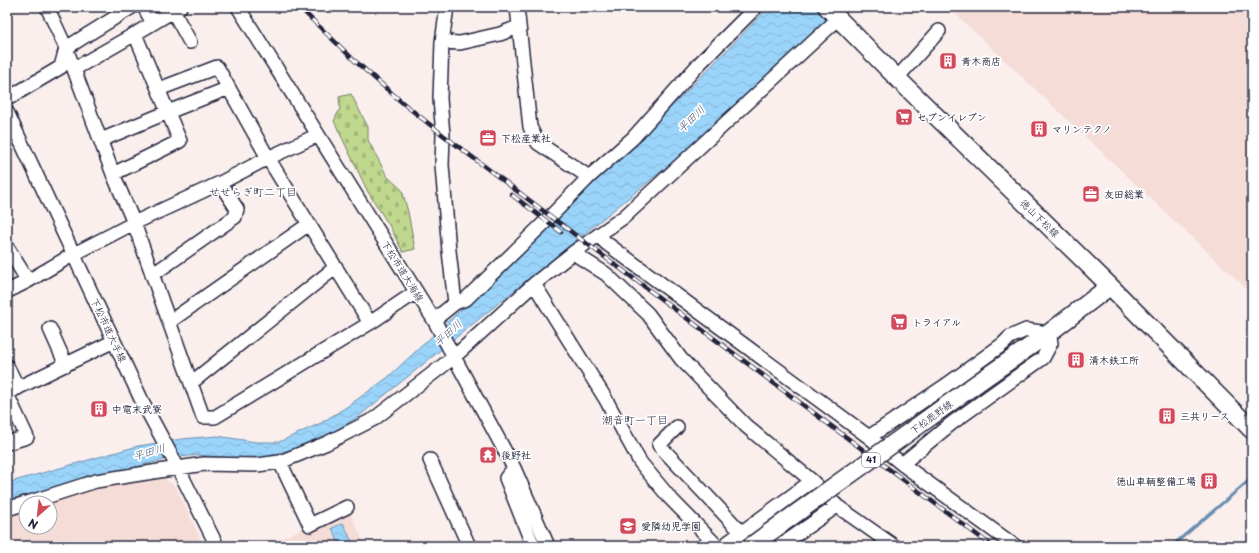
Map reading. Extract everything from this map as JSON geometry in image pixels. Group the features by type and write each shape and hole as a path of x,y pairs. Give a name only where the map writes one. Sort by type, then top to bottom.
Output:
{"main road":[{"name":"徳山下松線","path":"834,14 897,78 1110,286 1252,430"},
{"name":"下松鹿野線","path":"746,539 766,535 1049,333 1110,286"}],"street":[{"path":"47,7 66,48 113,174 134,223 203,417 215,417 370,323 416,292"},
{"path":"7,99 61,67 66,48 132,7"},
{"path":"144,7 154,23"},
{"name":"下松市道大海線","path":"238,7 434,320 514,468 548,546"},
{"path":"447,7 442,42 440,99 443,135 442,165 455,303"},
{"path":"517,7 530,127 538,143 589,177"},
{"path":"434,320 455,303 466,299 589,177 633,138 699,64 756,7"},
{"path":"74,69 177,9 190,42"},
{"path":"51,495 96,481 176,463 257,466 280,462 327,443 374,419 534,284 574,252 624,217 834,14"},
{"path":"442,42 460,43 500,34 518,27"},
{"path":"897,78 939,31"},
{"path":"113,174 180,141 135,34"},
{"path":"159,89 217,66 268,158 370,323"},
{"path":"101,140 229,88"},
{"name":"下松市道大手線","path":"7,112 142,401 160,432 217,546"},
{"path":"7,290 28,281 74,254 134,223 318,135"},
{"path":"152,275 235,217 237,210 220,183"},
{"path":"169,322 309,224"},
{"path":"598,235 606,243 902,464 1015,546"},
{"path":"7,247 28,281"},
{"path":"574,252 606,274 648,314 681,359 746,426 812,481 837,506 894,546"},
{"path":"191,383 336,267"},
{"path":"534,284 605,398 640,462 670,497 718,546"},
{"path":"50,329 66,365"},
{"path":"869,438 945,386 1003,344 1010,337 1026,330 1049,333 1051,343 1043,358 952,423 902,464"},
{"path":"11,392 114,341"},
{"path":"7,366 11,392 27,437 7,443"},
{"path":"676,427 659,445 746,539"},
{"path":"430,460 469,546"},
{"path":"280,462 310,525 347,507"},
{"path":"514,468 506,478 533,546"},
{"path":"724,546 746,539 812,481"},
{"path":"7,509 18,506"},
{"path":"780,546 837,506"}],"shaded area":[{"path":"948,7 1252,7 1252,294"},
{"path":"164,478 176,487 204,546 7,546 7,514 18,509 18,535 58,535 58,498 84,491"},
{"path":"347,507 366,546 265,546 310,525"}],"green space":[{"path":"351,94 368,127 368,140 387,176 402,190 415,249 403,252 389,225 368,192 334,121 340,108 339,97"}],"water":[{"name":"平田川","path":"769,7 844,7 674,161 358,417 316,442 262,458 244,459 198,455 171,458 27,495 18,495 18,497 7,500 7,483 138,446 182,439 217,436 256,442 279,442 321,423 387,378 642,137"},
{"path":"343,523 354,546 340,546 332,528"}],"waterway":[{"path":"1172,546 1252,478"}],"railway":[{"path":"299,7 355,61 404,104 443,135 992,546"},
{"path":"512,195 561,232"}],"place":[{"name":"青木商店","path":"948,61"},
{"name":"セブンイレブン","path":"904,117"},
{"name":"マリンテクノ","path":"1039,129"},
{"name":"下松産業社","path":"488,138"},
{"name":"友田総業","path":"1091,194"},
{"name":"トライアル","path":"899,322"},
{"name":"清木鉄工所","path":"1076,360"},
{"name":"中電末武寮","path":"99,409"},
{"name":"三共リース","path":"1167,416"},
{"name":"後野社","path":"488,455"},
{"name":"徳山車輌整備工場","path":"1209,481"},
{"name":"愛隣幼児学園","path":"628,526"}],"district":[{"name":"せせらぎ町二丁目","path":"253,192"},
{"name":"潮音町一丁目","path":"635,420"}]}
